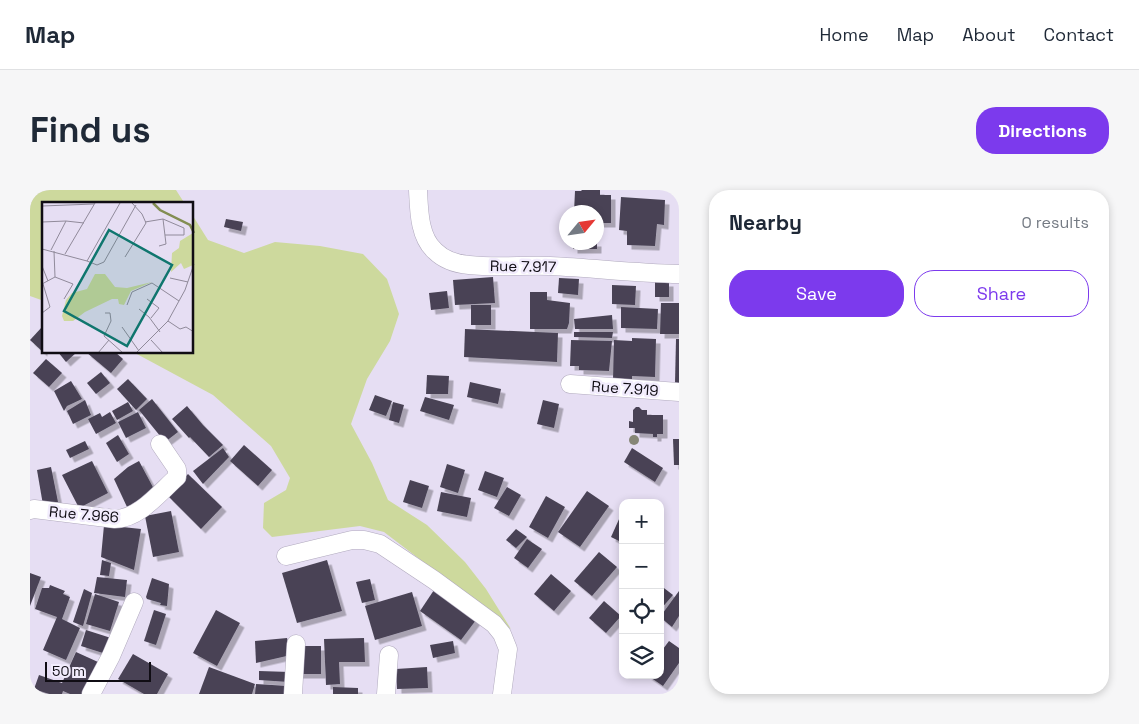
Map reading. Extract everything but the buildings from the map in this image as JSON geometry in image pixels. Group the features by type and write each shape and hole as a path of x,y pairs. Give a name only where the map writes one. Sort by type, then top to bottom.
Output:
{"street":[{"name":"Rue 7.917","path":"418,190 425,238 434,250 446,260 469,265 550,266 679,274"},
{"name":"Rue 7.919","path":"570,384 679,392"},
{"name":"Rue 7.966","path":"30,510 115,519 124,519 131,516 146,505 177,476 177,469 160,444"},
{"path":"286,556 352,540 364,540 380,544 434,580 494,624 502,634 508,649 502,694"},
{"path":"91,694 111,656 134,602"},
{"path":"293,694 296,644"},
{"path":"386,694 389,655"}],"green space":[{"path":"30,190 176,190 184,202 42,202 42,300 30,296"},
{"path":"194,218 208,240 244,253 275,242 320,246 363,254 387,279 399,314 390,341 367,379 351,424 372,463 388,500 427,525 465,562 486,589 511,629 384,532 360,526 272,537 263,528 264,503 286,490 290,478 271,446 213,395 137,354 194,354"}]}
